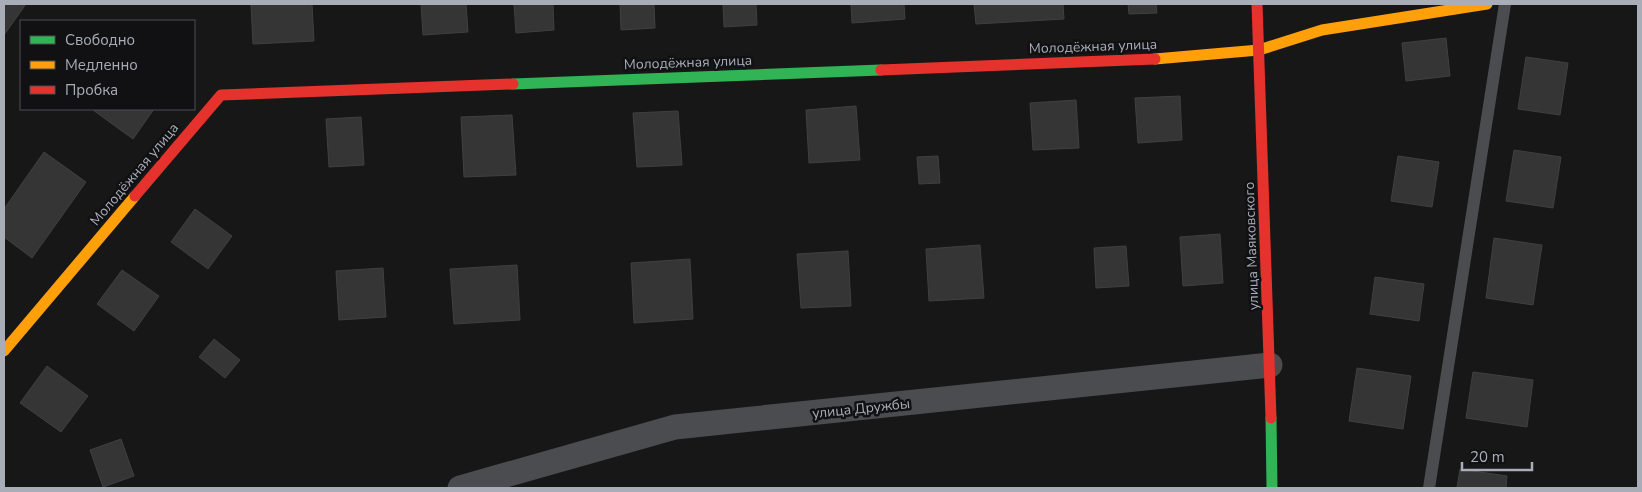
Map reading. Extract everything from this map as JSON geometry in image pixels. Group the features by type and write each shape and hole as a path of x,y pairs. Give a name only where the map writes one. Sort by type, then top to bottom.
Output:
{"street":[{"name":"улица Маяковского","path":"1257,4 1270,365 1272,488"},
{"name":"Молодёжная улица","path":"4,351 221,95 1157,59 1259,50 1322,30 1487,4"},
{"name":"улица Дружбы","path":"460,488 675,427 1270,365"}],"lane":[{"path":"1429,488 1505,4"}],"building":[{"path":"4,4 26,4 4,35"},
{"path":"251,4 312,4 314,41 253,44"},
{"path":"421,4 466,4 468,32 423,35"},
{"path":"514,4 553,4 554,30 516,33"},
{"path":"620,4 654,4 655,28 621,30"},
{"path":"723,4 756,4 757,25 724,27"},
{"path":"851,4 904,4 905,19 852,23"},
{"path":"974,4 1063,4 1064,19 976,24"},
{"path":"1128,4 1156,4 1157,13 1129,14"},
{"path":"1446,38 1450,76 1406,81 1402,43"},
{"path":"1526,57 1568,63 1560,115 1518,109"},
{"path":"1180,96 1182,140 1138,143 1135,98"},
{"path":"1076,100 1079,148 1033,150 1030,103"},
{"path":"856,106 860,160 809,163 806,110"},
{"path":"93,110 153,110 133,139"},
{"path":"678,111 682,165 637,167 633,113"},
{"path":"512,115 516,175 464,177 461,117"},
{"path":"361,117 364,165 329,167 326,119"},
{"path":"1514,150 1561,157 1553,208 1506,201"},
{"path":"44,152 86,182 32,258 4,237 4,209"},
{"path":"938,156 940,183 919,184 917,157"},
{"path":"1398,156 1439,162 1432,207 1391,201"},
{"path":"195,209 232,236 208,269 171,242"},
{"path":"1220,234 1223,283 1183,286 1180,237"},
{"path":"1494,238 1542,245 1533,305 1486,298"},
{"path":"980,245 984,298 929,301 926,249"},
{"path":"1126,246 1129,286 1096,288 1094,248"},
{"path":"848,251 851,306 801,308 797,254"},
{"path":"690,259 693,319 634,323 631,263"},
{"path":"517,265 520,320 454,324 450,269"},
{"path":"383,268 386,317 339,320 336,271"},
{"path":"122,270 159,296 134,331 97,304"},
{"path":"1375,277 1424,284 1419,321 1370,314"},
{"path":"214,339 240,360 225,378 199,357"},
{"path":"47,366 88,396 61,432 20,403"},
{"path":"1357,368 1411,376 1403,429 1349,421"},
{"path":"1473,372 1533,380 1527,427 1466,418"},
{"path":"121,439 134,476 103,487 90,450"},
{"path":"1460,469 1507,476 1506,488 1457,488"}],"traffic: fast":[{"path":"513,84 881,70"},
{"path":"1271,418 1272,488"}],"traffic: slow":[{"path":"1155,59 1259,50 1322,30 1487,4"},
{"path":"4,351 135,196"}],"traffic: jam":[{"path":"1257,4 1271,418"},
{"path":"881,70 1155,59"},
{"path":"135,196 221,95 513,84"}]}
